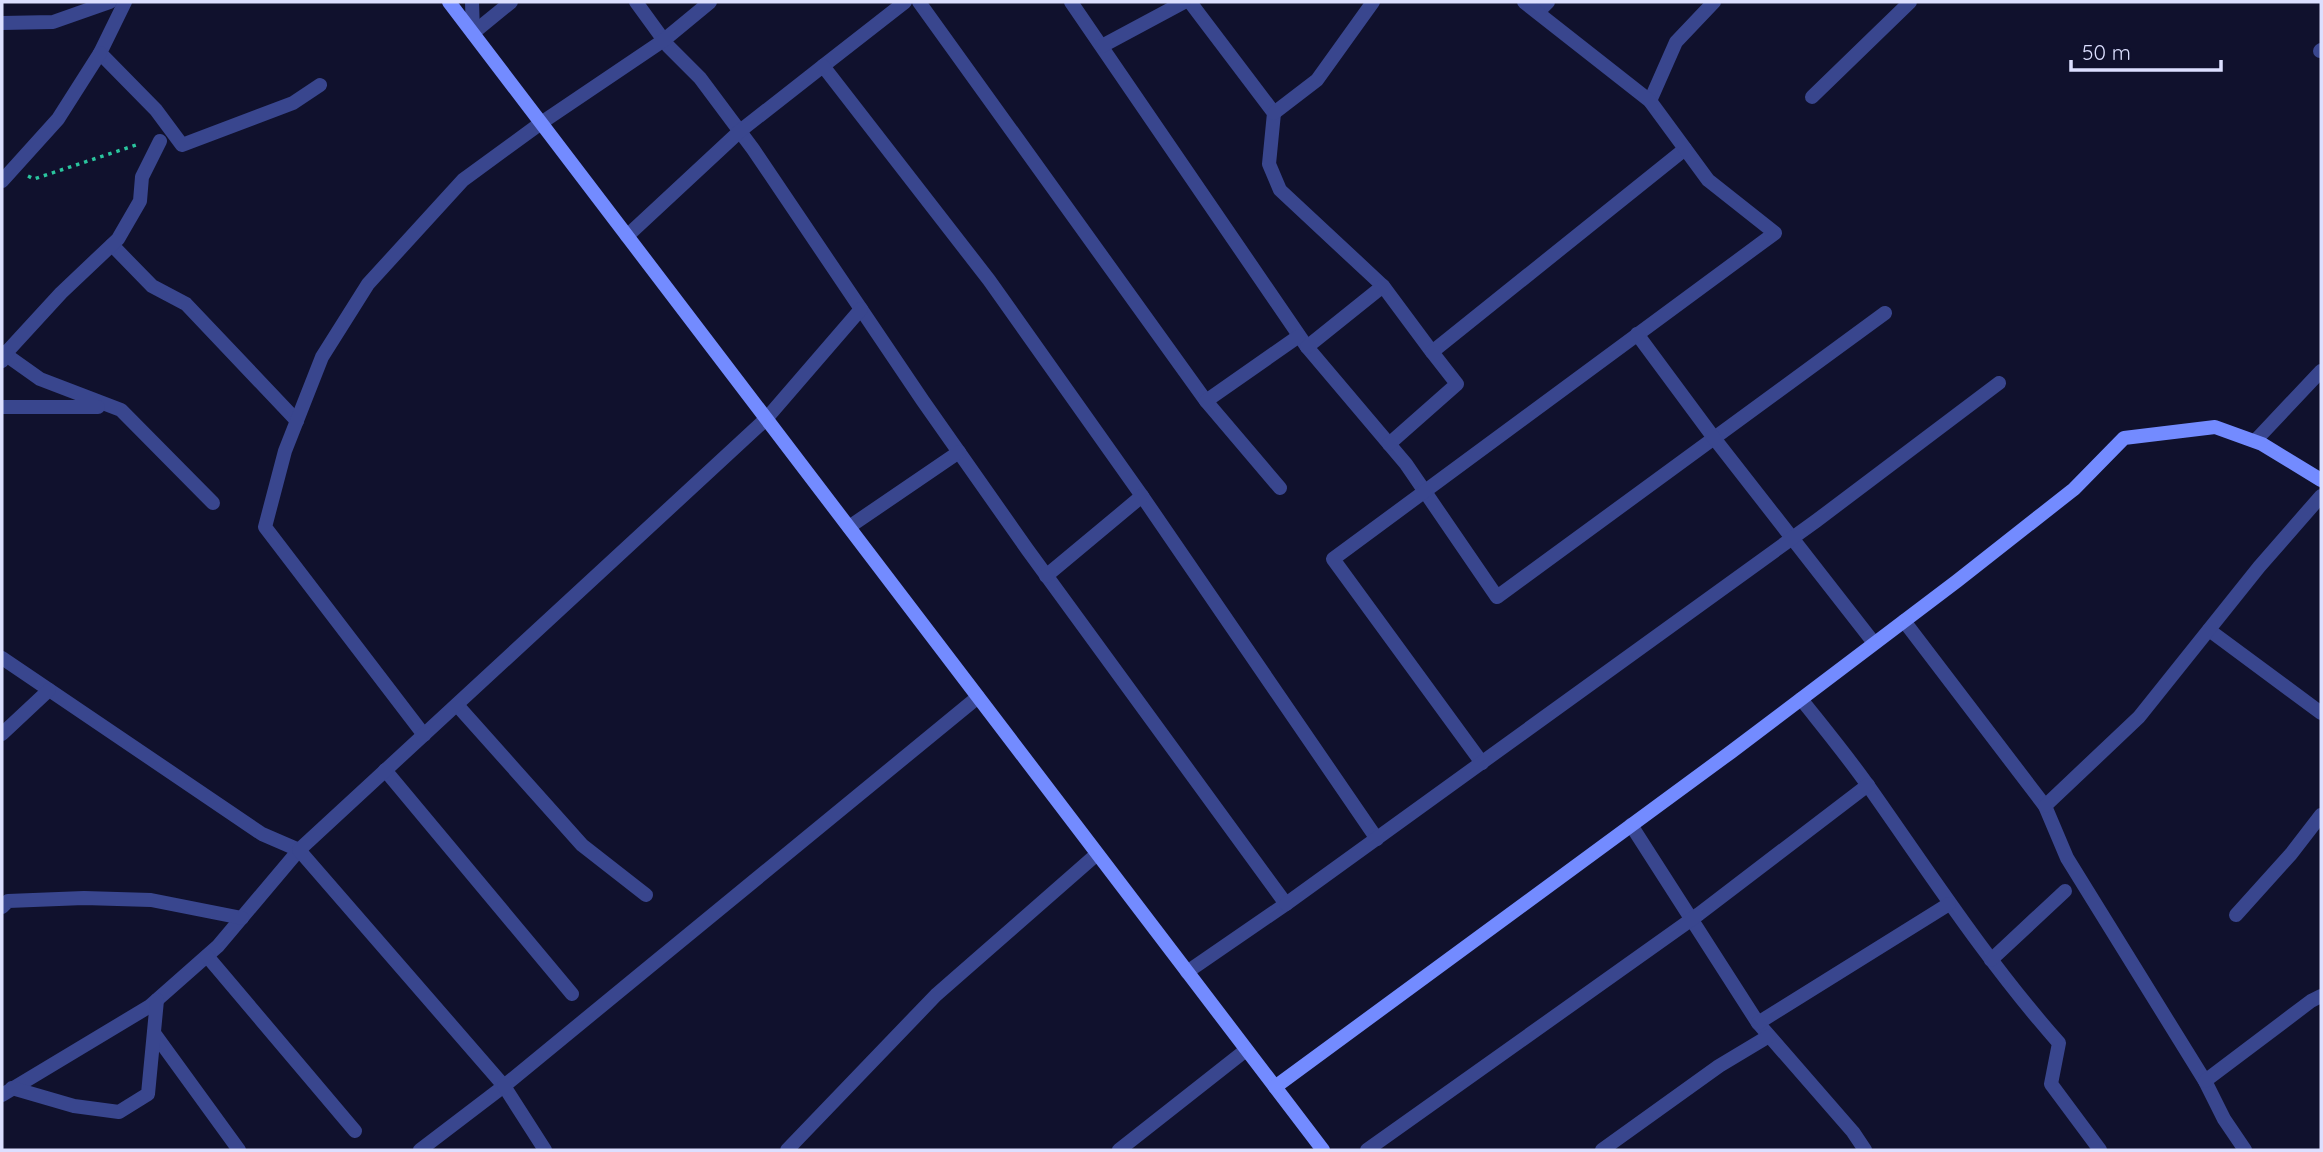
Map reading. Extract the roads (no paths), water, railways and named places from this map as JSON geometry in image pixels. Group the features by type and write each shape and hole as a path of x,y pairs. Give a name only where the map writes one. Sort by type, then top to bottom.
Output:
{"street":[{"path":"2,23 53,22 110,2"},
{"path":"2,181 58,119 100,53 125,2"},
{"path":"449,2 1323,1150"},
{"path":"472,2 473,33"},
{"path":"473,33 511,2"},
{"path":"636,2 664,40 700,78 740,131 1046,576 1286,904"},
{"path":"424,735 265,527 285,451 322,357 368,284 463,180 541,123 664,40 710,2"},
{"path":"627,236 740,131 905,2"},
{"path":"919,2 1206,401 1280,488"},
{"path":"1071,2 1303,342 1389,444 1497,597 1885,313"},
{"path":"1102,46 1184,2"},
{"path":"1190,2 1274,113 1269,164 1280,190 1383,286 1457,384 1389,444"},
{"path":"1274,113 1317,80 1373,2"},
{"path":"1482,763 1333,559 1775,233 1708,180 1650,101 1543,7 1524,2"},
{"path":"1650,101 1676,42 1714,2"},
{"path":"1812,97 1910,2"},
{"path":"100,53 156,110 182,145 293,103 320,85"},
{"path":"823,66 989,280 1142,496 1377,839"},
{"path":"160,141 142,177 140,201 118,239 61,293 3,356 40,379 121,410 213,503"},
{"path":"1432,352 1685,149"},
{"path":"112,245 152,286 186,304 297,421"},
{"path":"1206,401 1303,342 1383,286"},
{"path":"7,1091 157,1000 207,956 299,850 766,419 861,309"},
{"path":"1637,334 1714,438 1874,643"},
{"path":"2255,442 2321,371"},
{"path":"1187,972 1482,763 1793,537 1998,383"},
{"path":"2,407 85,405 121,410"},
{"path":"1275,1087 1904,621 2074,489 2124,438 2216,427 2255,442 2321,480"},
{"path":"849,527 959,452"},
{"path":"1046,576 1142,496"},
{"path":"2045,806 2139,717 2259,566 2321,496"},
{"path":"1904,621 2045,806 2067,858 2245,1150"},
{"path":"2209,630 2321,713"},
{"path":"2,658 261,834 299,850 504,1086 545,1150"},
{"path":"2,734 49,690"},
{"path":"420,1150 504,1086 978,697"},
{"path":"1801,699 1868,785 1949,904 2026,1006 2059,1043 2051,1084 2100,1150"},
{"path":"457,705 582,845 646,895"},
{"path":"386,770 572,994"},
{"path":"1367,1150 1693,919 1868,785"},
{"path":"2236,915 2321,815"},
{"path":"1631,825 1758,1023 1853,1132 1865,1150"},
{"path":"787,1150 936,995 1097,854"},
{"path":"1991,960 2065,891"},
{"path":"2,907 8,901 84,898 151,900 242,918"},
{"path":"1758,1023 1949,904"},
{"path":"207,956 355,1131"},
{"path":"2205,1081 2321,996"},
{"path":"7,1091 74,1106 119,1112 148,1094 157,1000"},
{"path":"153,1033 239,1150"},
{"path":"1602,1150 1719,1066 1769,1036"},
{"path":"1119,1150 1246,1050"}]}
